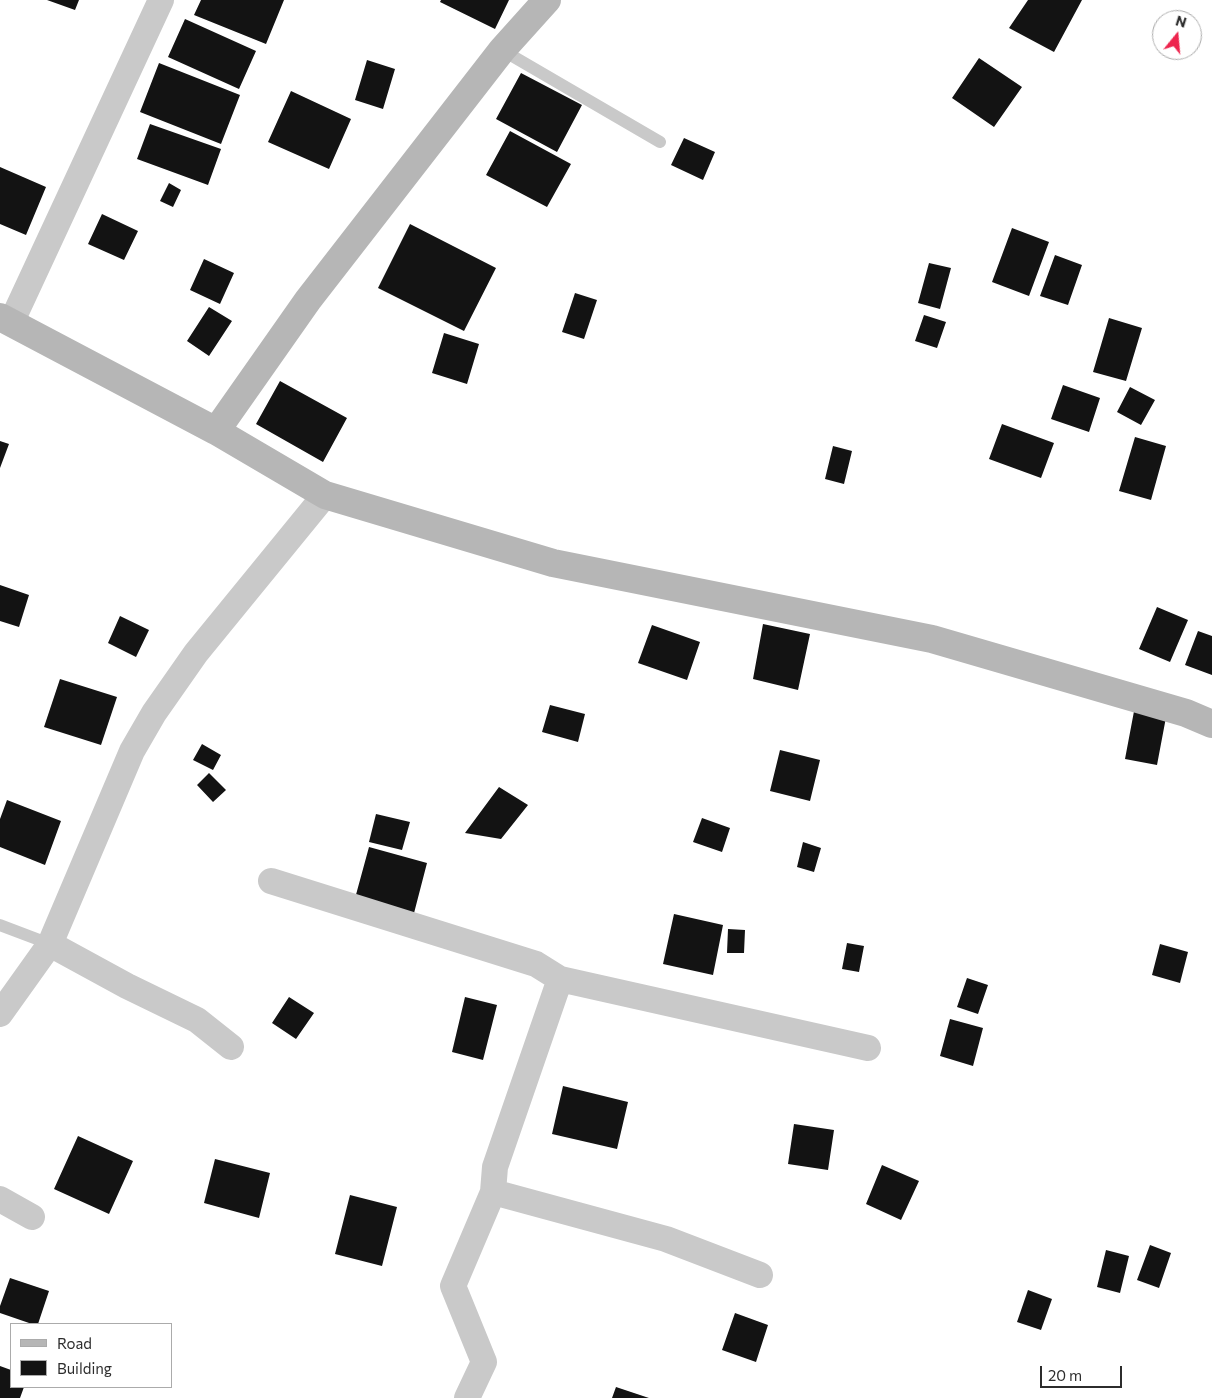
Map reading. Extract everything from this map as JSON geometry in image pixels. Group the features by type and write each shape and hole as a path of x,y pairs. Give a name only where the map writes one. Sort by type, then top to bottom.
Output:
{"street":[{"path":"161,0 5,320 216,431 325,495 553,563 932,639 1186,712 1212,724"},
{"path":"216,431 308,300 502,50 547,0"},
{"path":"0,1014 50,944 132,752 154,713 196,653 325,495"},
{"path":"271,881 536,964 560,979 868,1048"},
{"path":"50,944 127,986 197,1020 231,1047"},
{"path":"468,1398 484,1362 453,1286 493,1192 495,1167 560,979"},
{"path":"493,1192 666,1239 760,1275"},
{"path":"0,1199 32,1217"}],"lane":[{"path":"502,50 660,142"},
{"path":"0,925 50,944"}],"building":[{"path":"47,0 79,0 75,10"},
{"path":"201,0 284,0 266,44 194,15"},
{"path":"441,0 509,0 495,29 440,2"},
{"path":"1028,0 1082,0 1054,52 1009,28"},
{"path":"185,19 256,51 239,89 168,57"},
{"path":"979,58 1022,87 994,127 952,98"},
{"path":"367,60 395,69 383,109 355,100"},
{"path":"159,63 240,95 221,144 140,112"},
{"path":"521,73 582,105 557,152 496,119"},
{"path":"291,91 351,119 329,169 268,142"},
{"path":"150,124 221,149 208,185 137,159"},
{"path":"510,131 571,164 547,207 486,175"},
{"path":"684,138 715,152 703,180 671,165"},
{"path":"0,167 46,187 26,235 0,224"},
{"path":"169,183 181,190 173,207 160,201"},
{"path":"102,214 138,231 124,260 88,244"},
{"path":"410,224 496,268 464,331 378,288"},
{"path":"1012,228 1049,242 1029,296 992,282"},
{"path":"1055,255 1082,265 1068,305 1040,296"},
{"path":"204,259 234,273 220,304 190,290"},
{"path":"929,263 951,268 940,309 918,303"},
{"path":"575,293 597,300 584,339 562,332"},
{"path":"209,307 232,321 209,356 187,341"},
{"path":"924,315 946,322 937,348 915,341"},
{"path":"1109,318 1142,328 1126,381 1093,372"},
{"path":"444,333 479,344 467,384 432,373"},
{"path":"280,381 347,418 323,462 256,424"},
{"path":"1063,385 1100,398 1089,432 1051,419"},
{"path":"1130,387 1155,400 1141,425 1117,412"},
{"path":"1002,424 1054,443 1041,478 989,459"},
{"path":"1135,437 1166,446 1151,500 1119,491"},
{"path":"0,441 9,444 0,468"},
{"path":"833,446 852,451 844,484 825,479"},
{"path":"0,585 29,595 19,627 0,621"},
{"path":"1157,607 1188,620 1170,662 1139,649"},
{"path":"120,616 149,630 136,657 108,643"},
{"path":"763,624 810,634 798,690 753,679"},
{"path":"652,625 700,642 687,680 638,663"},
{"path":"1198,631 1212,636 1212,675 1185,665"},
{"path":"60,679 117,697 101,745 44,727"},
{"path":"550,705 585,714 578,742 542,732"},
{"path":"1135,706 1167,712 1157,765 1125,759"},
{"path":"202,744 221,755 213,770 193,760"},
{"path":"780,750 820,760 810,801 770,791"},
{"path":"209,773 226,790 213,802 197,785"},
{"path":"499,787 528,805 501,839 465,833"},
{"path":"7,800 61,821 45,865 0,847 0,819"},
{"path":"376,814 410,822 402,850 369,842"},
{"path":"702,818 730,828 722,852 693,842"},
{"path":"803,842 821,848 814,872 797,867"},
{"path":"369,847 427,863 413,917 354,902"},
{"path":"674,914 723,925 713,975 663,964"},
{"path":"728,929 745,930 744,953 727,953"},
{"path":"847,943 864,946 859,972 842,969"},
{"path":"1160,944 1188,952 1180,983 1152,975"},
{"path":"967,978 988,985 978,1014 957,1007"},
{"path":"289,997 314,1013 296,1039 272,1023"},
{"path":"465,997 497,1005 483,1060 452,1052"},
{"path":"950,1019 983,1028 973,1066 940,1056"},
{"path":"563,1086 628,1102 617,1149 552,1134"},
{"path":"794,1124 834,1130 828,1170 788,1164"},
{"path":"78,1136 133,1161 109,1214 54,1189"},
{"path":"215,1159 270,1173 259,1218 204,1203"},
{"path":"882,1165 919,1181 901,1220 866,1204"},
{"path":"350,1195 397,1207 382,1266 335,1254"},
{"path":"1150,1245 1171,1253 1159,1288 1137,1280"},
{"path":"1106,1250 1129,1256 1120,1293 1097,1287"},
{"path":"10,1278 49,1291 38,1323 29,1323 0,1313 0,1306"},
{"path":"1028,1290 1052,1299 1041,1330 1017,1322"},
{"path":"735,1313 768,1325 756,1362 722,1350"},
{"path":"0,1366 10,1370 10,1388 24,1388 20,1398 0,1398"},
{"path":"616,1387 649,1398 612,1398"}]}
